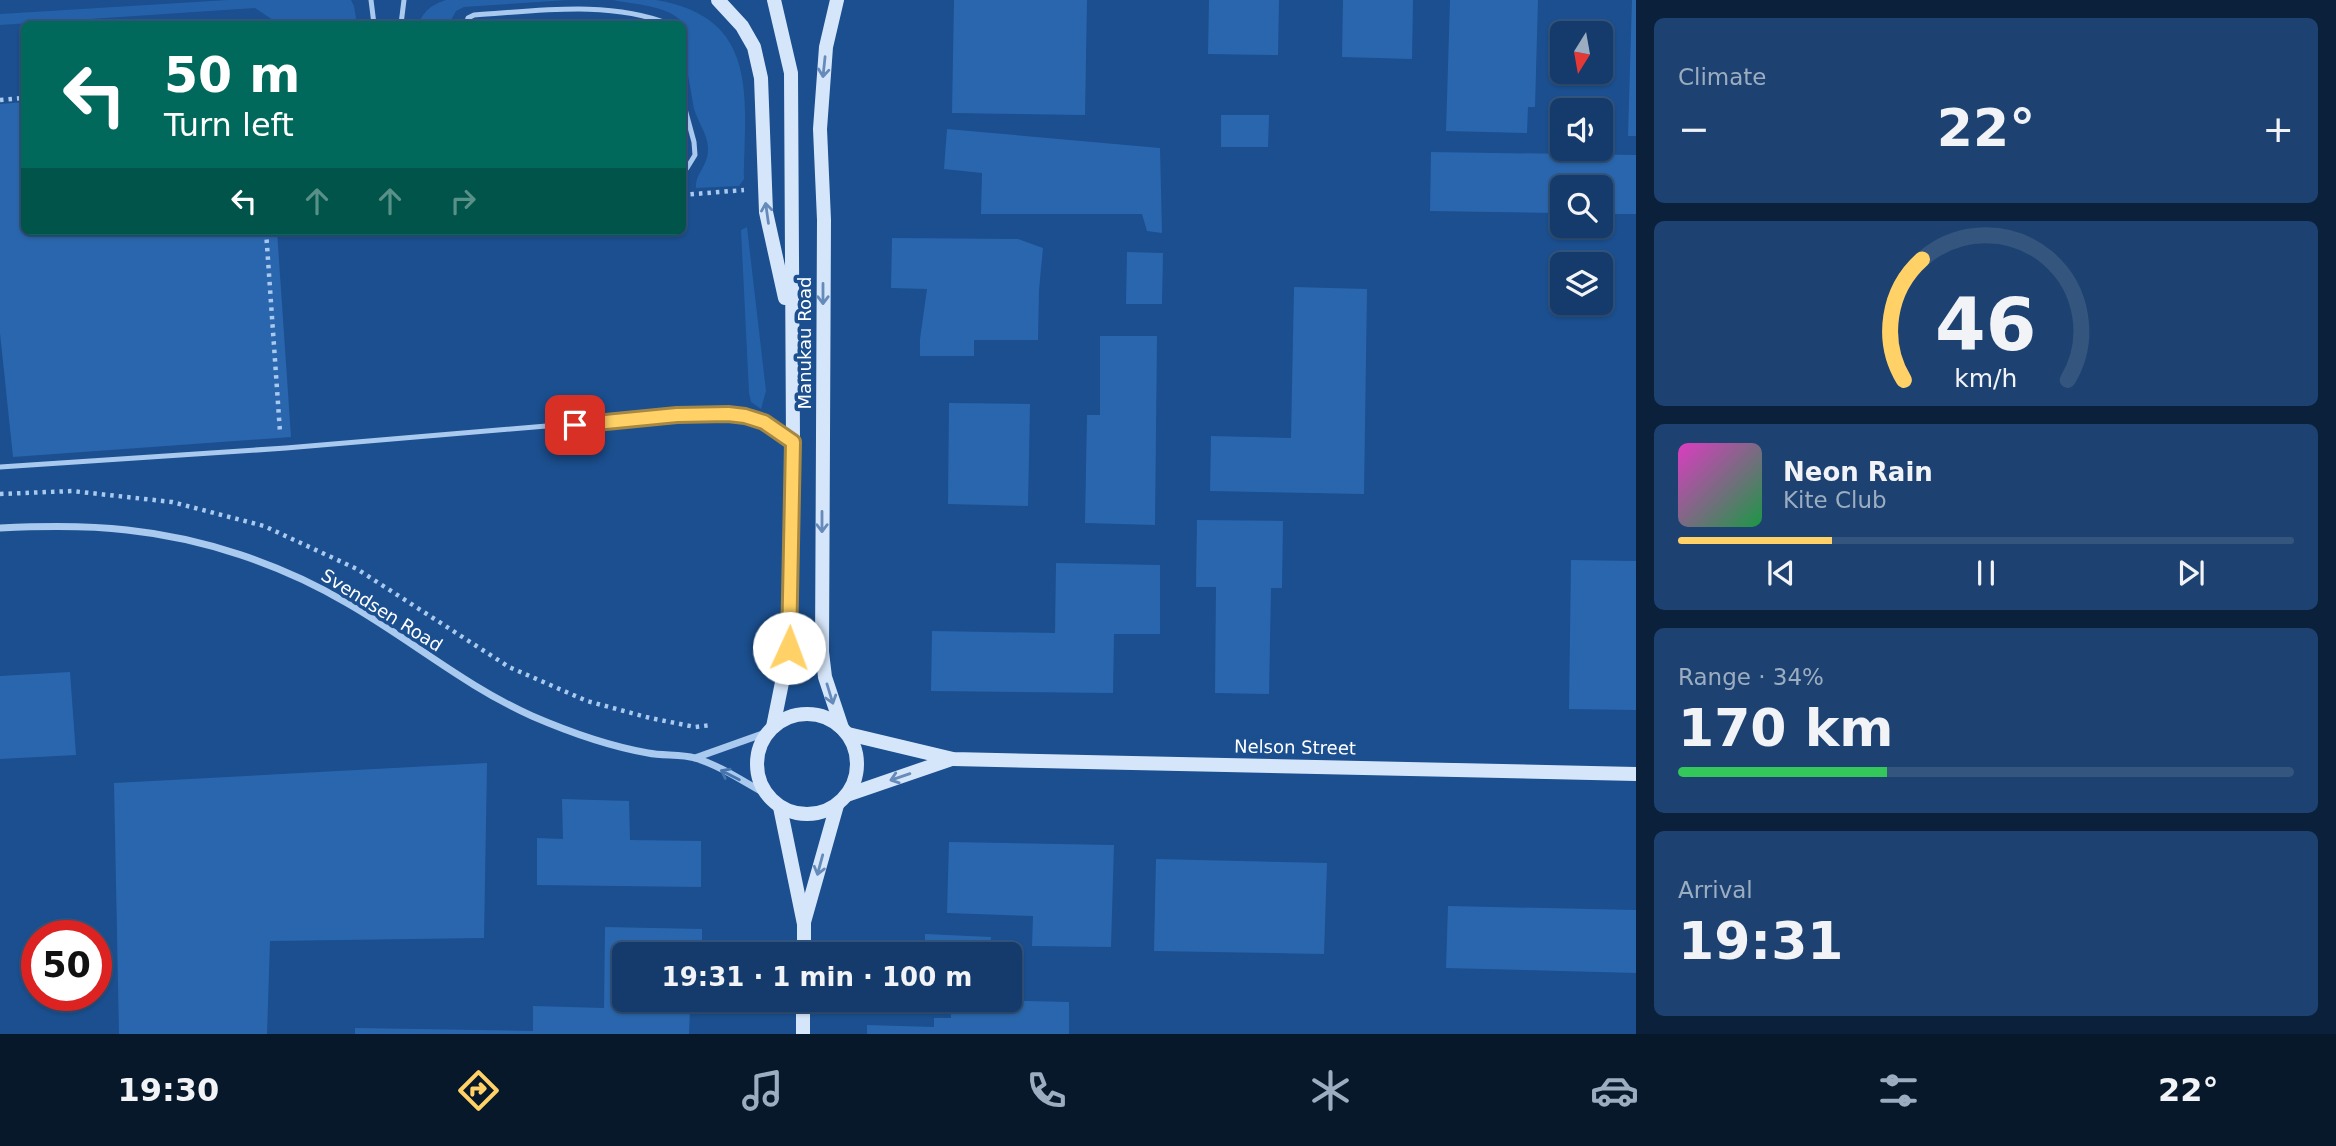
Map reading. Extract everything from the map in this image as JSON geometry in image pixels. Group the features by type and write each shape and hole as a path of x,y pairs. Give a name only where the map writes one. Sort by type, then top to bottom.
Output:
{"main road":[{"path":"719,0 743,26 754,47 761,78 766,212 791,327"},
{"name":"Manukau Road","path":"771,729 789,648 793,442 791,73 774,0"},
{"name":"Manukau Road","path":"837,0 826,47 820,129 824,220 822,652 825,677 845,731"},
{"path":"804,924 842,800 854,784 858,758 845,731 830,719 815,714 800,714 771,729 760,746 757,762 759,779 766,794 780,807 793,813 809,815 823,812 842,800"},
{"name":"Nelson Street","path":"845,731 953,759 1636,774"},
{"name":"Nelson Street","path":"842,800 953,759"},
{"path":"780,807 804,924 804,942"},
{"path":"803,1012 803,1034"}],"street":[{"name":"Svendsen Road","path":"0,528 78,526 129,530 218,549 304,581 346,602 459,677 528,714 619,746 648,753 694,758"},
{"path":"694,758 771,729"},
{"path":"694,758 766,794"}],"lane":[{"path":"371,0 374,21"},
{"path":"401,21 404,0"},
{"path":"467,21 474,15 593,7 662,21"},
{"path":"686,113 695,155 686,169"},
{"path":"0,467 575,425 677,415 745,416 764,422 793,442"}],"path":[{"path":"0,100 21,98"},
{"path":"686,195 748,190"},
{"path":"266,235 279,432 291,431"}],"shaded area":[{"path":"228,0 351,0 356,21 274,21 255,8 60,21 21,21 21,24 0,25 0,14"},
{"path":"446,0 568,0 464,7 456,11 451,21 420,21 436,4"},
{"path":"613,0 656,0 690,9 714,24 730,43 739,66 744,91 744,179 739,186 696,188 708,149 704,131 694,109 687,66 686,21 681,21 669,12"},
{"path":"747,227 766,391 761,409 751,402 749,393 741,230"}],"building":[{"path":"954,0 1087,0 1085,115 952,113"},
{"path":"1209,0 1279,0 1278,55 1208,54"},
{"path":"1343,0 1413,0 1412,59 1342,57"},
{"path":"1450,0 1538,0 1535,107 1528,107 1527,133 1446,131"},
{"path":"1632,0 1636,0 1636,136 1628,136"},
{"path":"21,102 21,235 277,235 291,437 13,457 0,333 0,104"},
{"path":"1221,115 1269,115 1268,147 1221,147"},
{"path":"947,129 1160,148 1162,233 1147,231 1142,214 981,214 982,173 944,169"},
{"path":"1431,152 1550,154 1550,161 1613,161 1613,155 1636,155 1636,214 1613,214 1613,175 1550,175 1550,213 1430,211"},
{"path":"892,238 1018,239 1043,248 1038,340 974,340 974,356 920,356 927,289 891,288"},
{"path":"1127,252 1163,253 1162,304 1126,304"},
{"path":"1294,287 1367,289 1364,494 1210,491 1211,436 1291,438"},
{"path":"1100,336 1157,336 1155,525 1085,523 1087,415 1100,415"},
{"path":"949,403 1030,404 1028,506 948,504"},
{"path":"1197,520 1283,521 1282,588 1271,588 1269,694 1215,693 1216,587 1196,587"},
{"path":"1571,560 1636,561 1636,710 1569,709"},
{"path":"1056,563 1160,565 1160,634 1114,634 1113,693 931,691 932,631 1055,633"},
{"path":"70,672 76,755 0,759 0,676"},
{"path":"487,763 484,938 270,941 267,1034 119,1034 114,783"},
{"path":"562,799 629,801 630,840 701,841 701,887 537,885 537,838 563,839"},
{"path":"949,842 1114,845 1111,947 1032,946 1033,916 947,913"},
{"path":"1156,859 1327,863 1324,954 1154,951"},
{"path":"1448,906 1636,910 1636,973 1446,968"},
{"path":"605,927 702,929 702,942 612,942 612,1012 690,1012 689,1034 355,1034 355,1028 533,1031 533,1006 604,1008"},
{"path":"925,934 991,937 991,942 925,942"},
{"path":"1022,1001 1069,1002 1069,1034 867,1034 867,1025 934,1027 934,1018 951,1018 951,1012 1022,1012"}],"route":[{"path":"575,425 677,415 728,414 764,422 793,442 789,648"}]}
